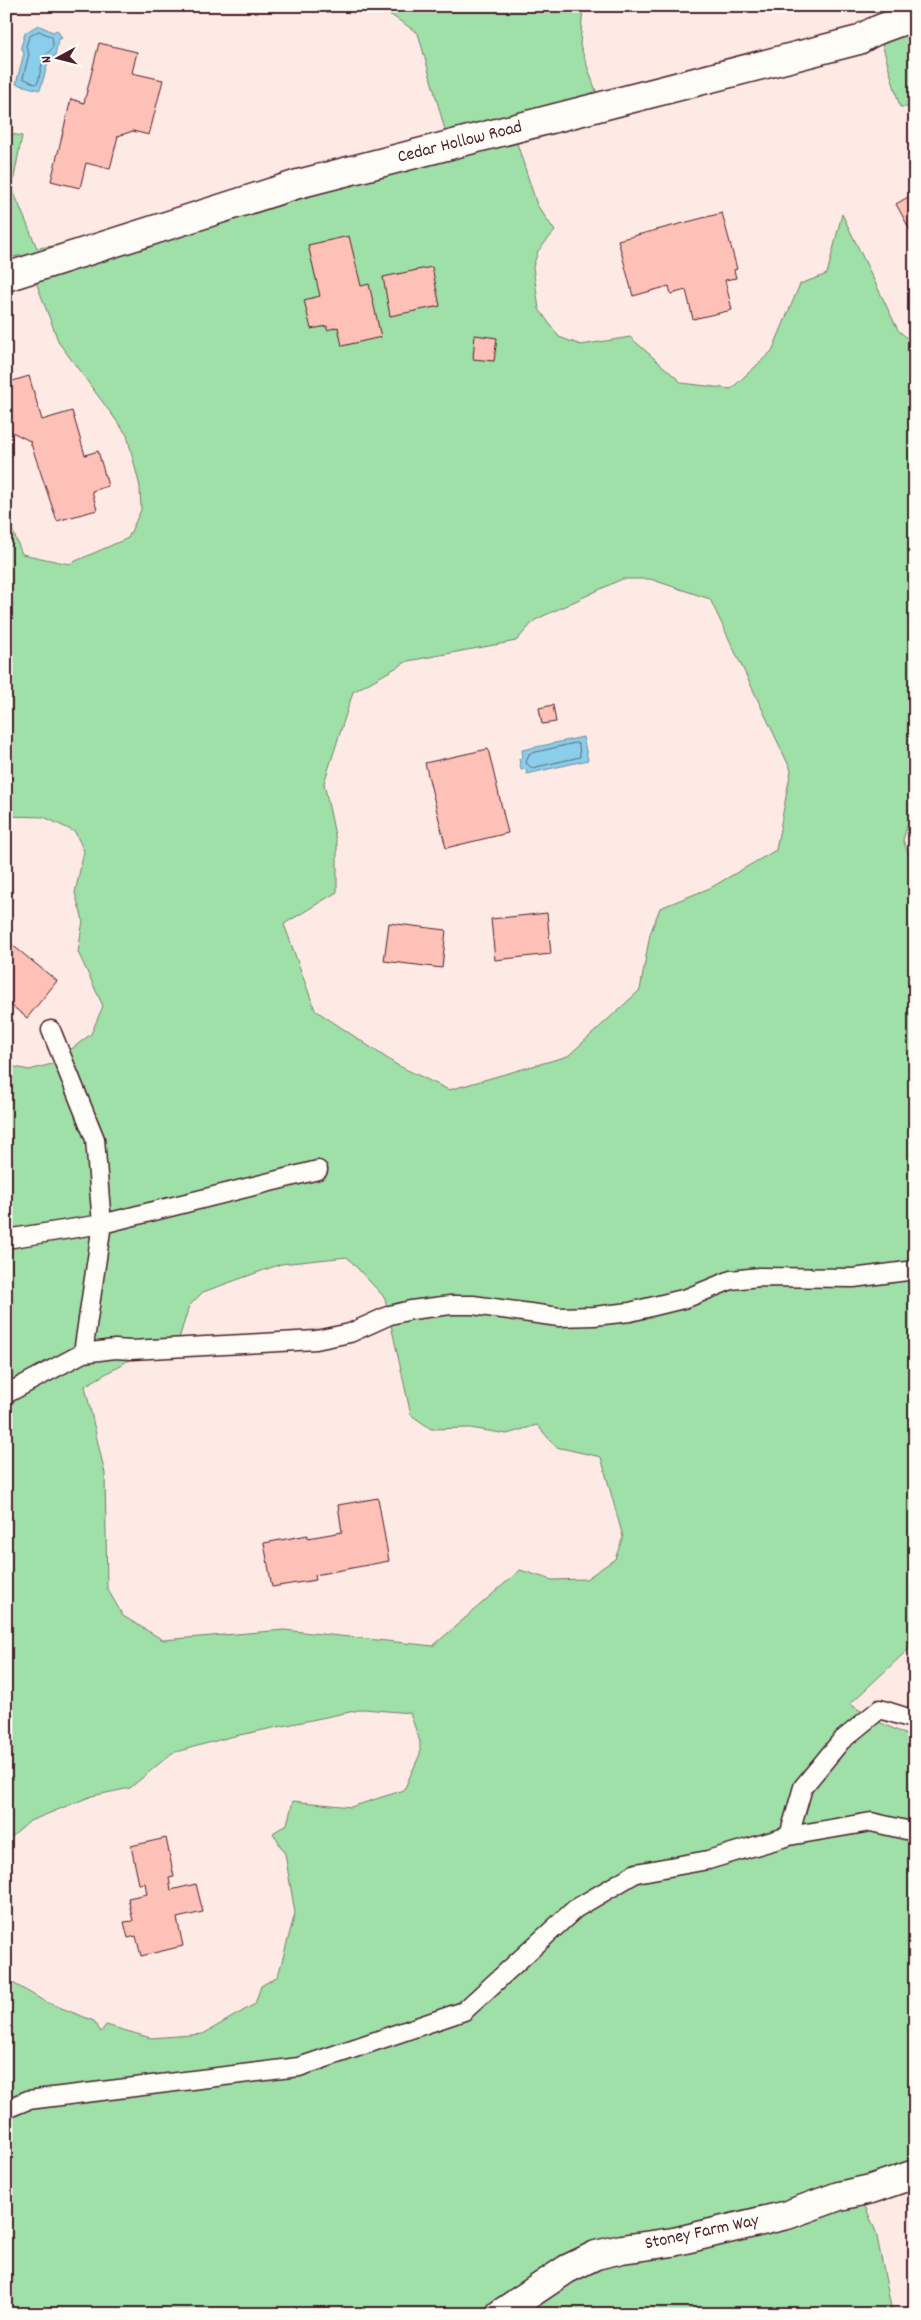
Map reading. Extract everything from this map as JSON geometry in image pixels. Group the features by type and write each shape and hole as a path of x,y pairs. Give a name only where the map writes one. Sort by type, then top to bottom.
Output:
{"street":[{"path":"869,33 883,21 890,6"},
{"name":"Cedar Hollow Road","path":"6,277 298,184 859,40 869,33 915,16"},
{"name":"Stoney Farm Way","path":"500,2314 567,2269 596,2255 622,2249 673,2242 787,2216 839,2196 871,2189 915,2174"}],"lane":[{"path":"51,1030 95,1139 102,1224 83,1353"},
{"path":"6,1239 102,1224 318,1170"},
{"path":"6,1394 83,1353 115,1349 220,1347 316,1340 350,1333 397,1313 451,1305 473,1305 559,1318 594,1316 630,1312 688,1298 731,1280 759,1277 853,1278 915,1270"},
{"path":"789,1836 803,1787 841,1740 880,1709 915,1720"},
{"path":"6,2109 28,2100 299,2067 464,2011 576,1909 636,1873 708,1860 789,1836 872,1822 915,1832"}],"green space":[{"path":"348,6 583,6 580,45 598,97 513,131 537,205 555,231 538,251 533,267 539,309 559,337 581,345 630,337 682,383 731,389 772,351 800,284 827,274 842,214 898,330 915,345 915,799 903,840 915,871 915,1643 850,1704 875,1720 915,1739 915,2172 860,2194 876,2232 891,2307 895,2314 6,2314 6,1979 44,2001 94,2021 101,2032 106,2025 151,2038 203,2034 255,2004 261,1986 278,1976 295,1913 285,1854 273,1833 287,1824 293,1801 351,1807 404,1790 420,1754 420,1742 410,1713 364,1709 230,1737 172,1753 130,1788 92,1796 30,1821 6,1842 6,1065 29,1070 52,1064 91,1034 103,1006 78,952 83,920 75,893 84,851 75,832 44,817 6,816 6,514 22,554 69,564 128,538 141,510 140,487 127,435 59,343 28,261 21,255 6,259 6,133 22,136 12,188 37,248 53,246 440,145 447,137 418,33 391,15","holes":["622,579 650,579 710,599 791,770 776,850 710,888 660,908 650,934 640,990 568,1056 449,1090 397,1065 315,1010 284,924 337,892 337,845 324,783 353,692 408,661 516,641 535,620","347,1257 385,1298 411,1415 431,1429 470,1428 507,1434 537,1425 556,1447 601,1457 623,1537 615,1559 586,1579 552,1580 520,1570 433,1646 284,1630 163,1640 123,1616 107,1588 105,1474 85,1386 141,1353 178,1342 189,1306 203,1292 281,1264"]},
{"path":"884,6 915,6 915,107 900,107 878,30"}],"water":[{"path":"38,25 53,32 57,30 62,38 58,40 55,56 49,60 40,90 16,84 24,53 21,47 25,33"},
{"path":"583,737 588,760 527,774 526,769 521,770 519,759 523,757 522,750"}],"building":[{"path":"99,43 137,52 132,73 163,80 149,135 133,131 118,136 110,169 86,163 80,188 51,181 71,99 84,103"},
{"path":"915,193 915,239 896,204"},
{"path":"722,213 737,269 734,270 736,278 725,280 732,310 693,319 686,290 671,294 669,286 633,296 618,240"},
{"path":"349,236 361,286 369,284 381,337 342,346 338,327 327,330 327,326 311,329 304,300 320,296 308,245"},
{"path":"432,267 440,306 390,316 383,277"},
{"path":"475,335 497,338 494,361 473,359"},
{"path":"29,376 42,420 72,411 85,455 98,451 108,486 92,491 97,510 57,521 30,441 12,432 6,434 6,383"},
{"path":"553,705 556,722 542,724 539,708"},
{"path":"488,749 508,833 446,848 425,763"},
{"path":"547,913 551,954 495,960 491,919"},
{"path":"389,923 446,930 442,968 384,961"},
{"path":"6,940 57,981 27,1018 11,1005 8,1010 6,1008"},
{"path":"378,1498 389,1561 315,1575 316,1580 272,1587 264,1543 308,1535 308,1538 342,1532 338,1505"},
{"path":"166,1838 174,1877 169,1878 171,1890 196,1884 203,1912 177,1918 183,1946 141,1956 136,1936 128,1938 124,1922 133,1921 128,1898 147,1894 145,1883 139,1884 131,1846"}]}
